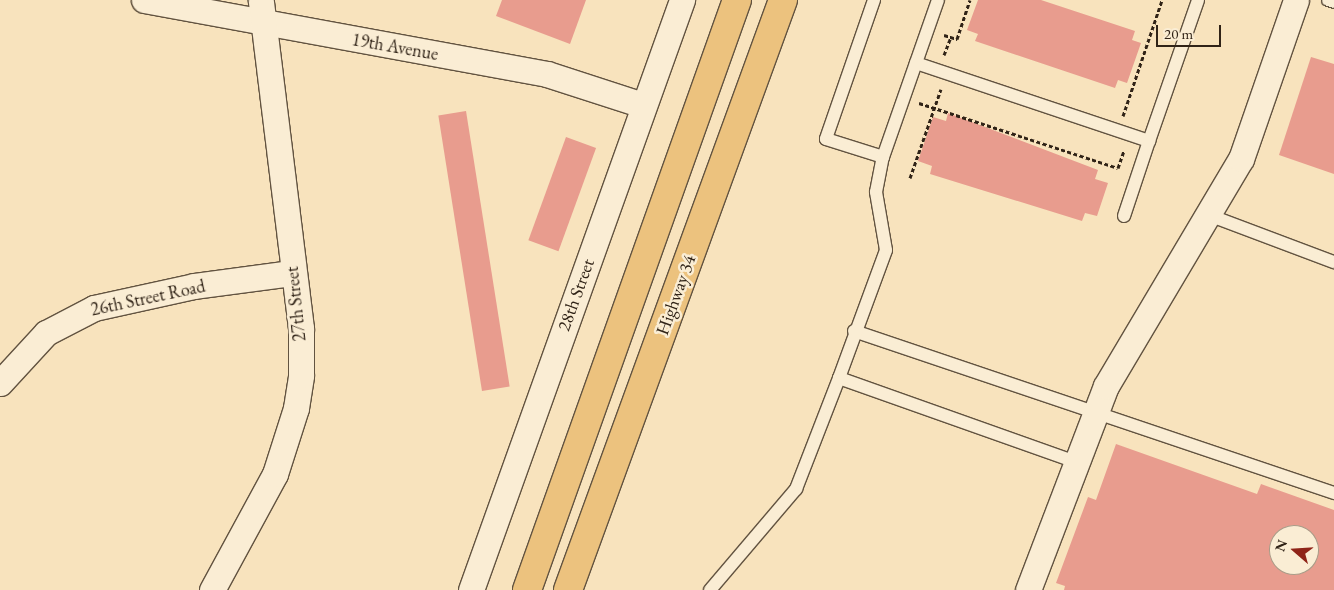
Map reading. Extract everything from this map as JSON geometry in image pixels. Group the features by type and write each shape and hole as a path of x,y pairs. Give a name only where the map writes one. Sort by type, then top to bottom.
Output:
{"highway":[{"path":"527,590 737,0"},
{"name":"Highway 34","path":"568,590 783,0"}],"street":[{"name":"19th Avenue","path":"144,0 261,12 547,74 643,106"},
{"name":"28th Street","path":"471,590 682,0"},
{"path":"1028,590 1094,414 1206,214 1241,159 1296,0"},
{"name":"27th Street","path":"212,590 275,474 296,408 301,328 292,273 281,150 261,12"},
{"name":"26th Street Road","path":"0,383 46,333 94,308 194,286 292,273"}],"lane":[{"path":"874,0 826,139 883,157"},
{"path":"710,590 796,489 839,378 854,331 886,250 876,192 883,157 938,0"},
{"path":"1124,216 1198,0"},
{"path":"1328,0 1334,2"},
{"path":"916,63 1149,141"},
{"path":"1206,214 1334,262"},
{"path":"854,331 1094,414 1116,417 1334,493"},
{"path":"839,378 1076,462"}],"path":[{"path":"942,34 957,39 970,0"},
{"path":"1123,116 1162,0"},
{"path":"943,58 950,37"},
{"path":"910,178 941,89"},
{"path":"918,103 1118,168 1124,151"}],"building":[{"path":"502,0 586,0 570,44 496,16"},
{"path":"978,0 1041,0 1135,31 1132,40 1141,43 1127,83 1118,80 1115,88 975,41 978,34 967,30"},
{"path":"1311,57 1334,64 1334,174 1279,155"},
{"path":"466,111 510,387 482,391 438,115"},
{"path":"948,113 1098,170 1095,179 1108,183 1097,216 1085,213 1082,221 930,174 932,166 918,161 933,117 946,121"},
{"path":"566,137 596,148 558,251 528,240"},
{"path":"1116,444 1257,494 1261,484 1334,510 1334,590 1064,590 1065,586 1056,583 1088,497 1096,500"}]}
